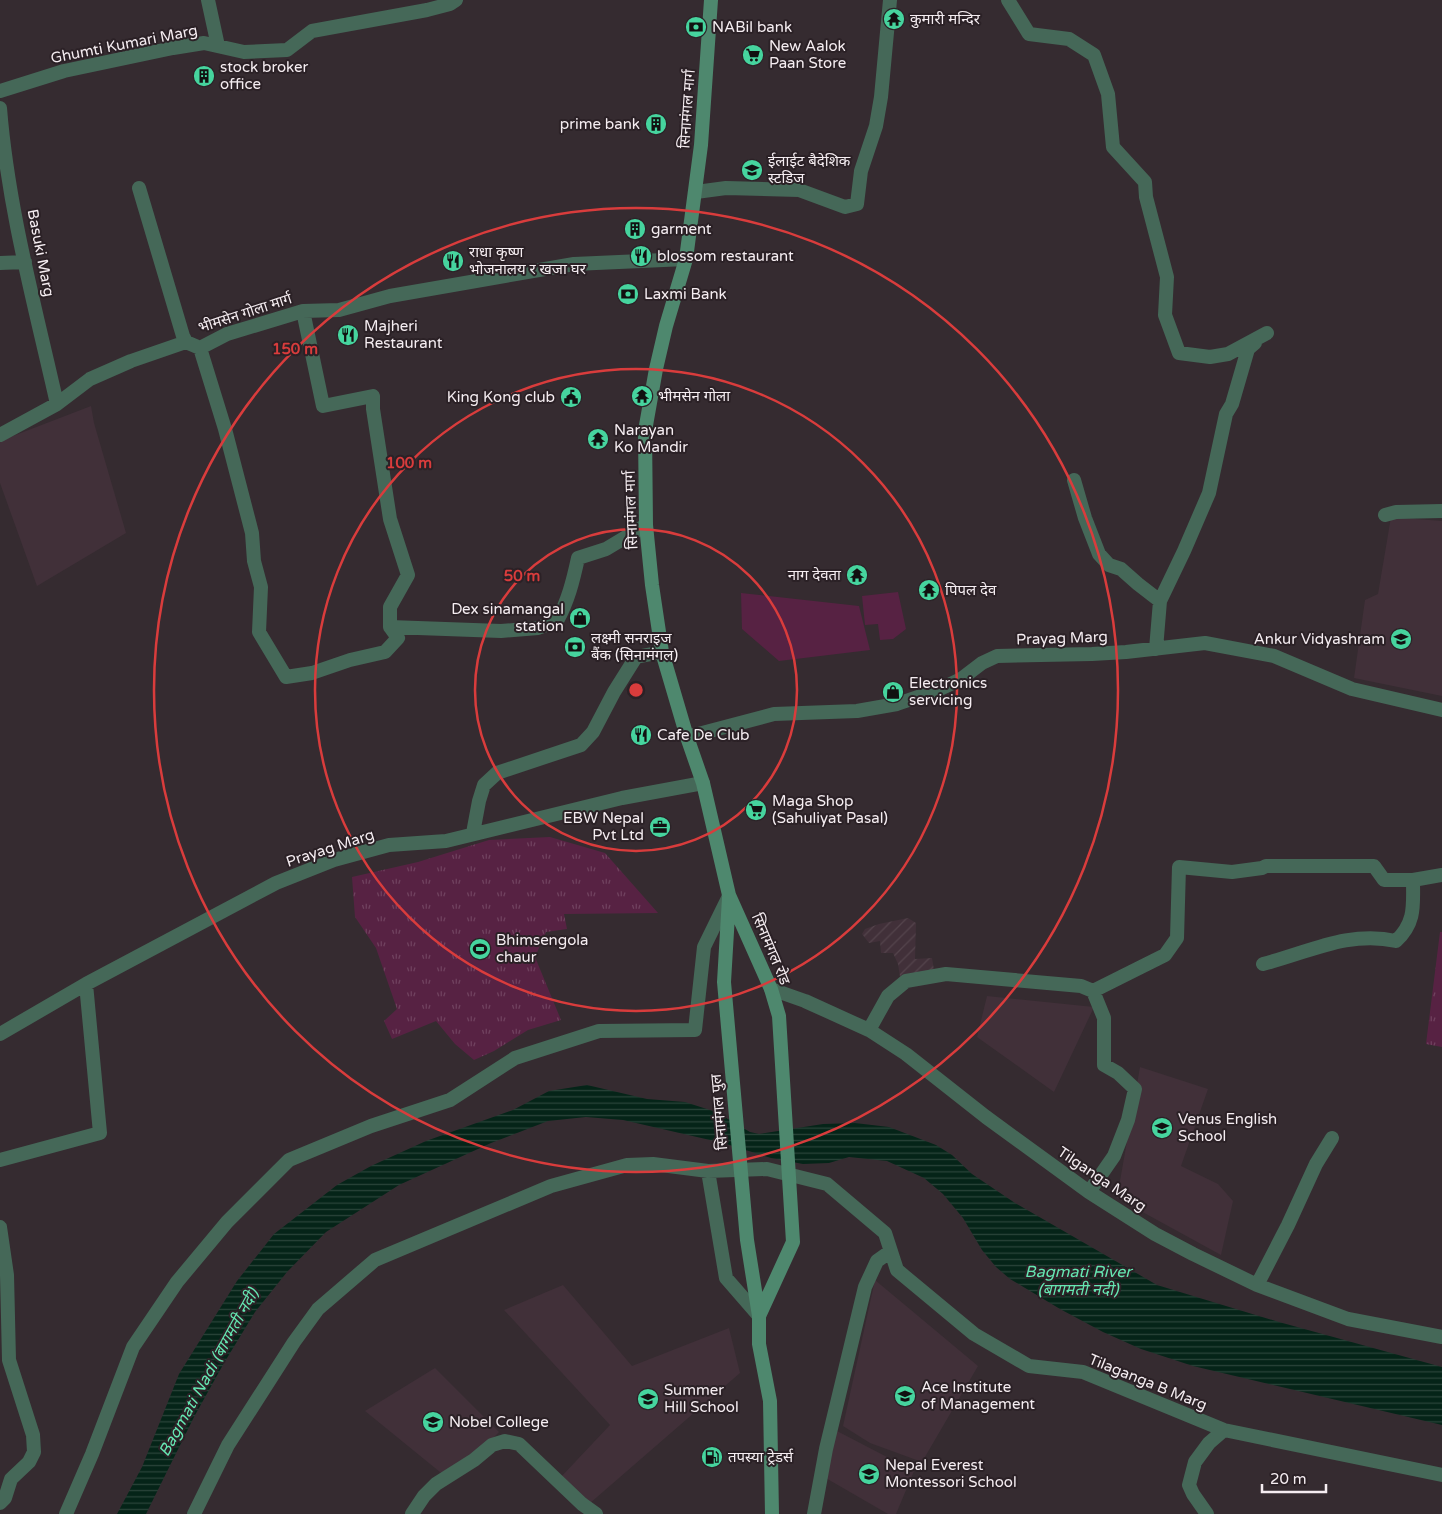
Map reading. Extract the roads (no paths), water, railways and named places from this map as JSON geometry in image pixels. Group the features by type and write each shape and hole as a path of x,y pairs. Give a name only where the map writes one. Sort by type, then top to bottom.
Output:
{"main road":[{"name":"सिनामंगल मार्ग","path":"711,0 701,144 686,259 666,326 645,431 646,524 652,585 662,652 687,737 703,783 730,895"},
{"name":"सिनामंगल पुल","path":"730,895 724,982 747,1240 759,1316 759,1344 770,1401 772,1514"},
{"name":"सिनामंगल रोड","path":"730,895 772,989 779,1016 793,1242 759,1316"}],"street":[{"path":"208,0 218,46"},
{"name":"Ghumti Kumari Marg","path":"0,91 64,71 204,43 244,52 287,50 312,31 427,10 450,4 456,0"},
{"path":"696,192 726,188 799,190 845,207 857,204 861,171 876,126 882,97 890,0"},
{"path":"1008,0 1029,34 1069,38 1094,55 1108,94 1113,147 1145,182 1146,197 1167,276 1165,314 1179,353 1210,357 1228,354 1267,333 1248,348 1232,404 1226,414 1209,493 1160,601 1156,649"},
{"name":"Basuki Marg","path":"0,108 2,146 25,262 57,404"},
{"path":"139,188 186,342"},
{"name":"भीमसेन गोला मार्ग","path":"0,435 57,404 90,379 131,361 186,342 200,348 227,334 303,311 339,310 390,296 574,264 686,259"},
{"path":"0,263 25,262"},
{"path":"200,348 225,429 252,533 254,561 261,586 259,632 286,677 312,673 350,660 385,652 398,638 390,627 390,607 408,575 390,519 373,410 373,396 323,406 303,311"},
{"path":"1074,480 1085,518 1099,554 1109,565 1121,569 1160,601"},
{"path":"1384,515 1396,512 1442,511"},
{"path":"390,627 501,631 538,628 548,625 557,621 566,605 578,558 606,549 646,524"},
{"name":"Prayag Marg","path":"687,737 774,714 857,711 897,704 961,679 982,662 997,656 1092,654 1205,643 1274,656 1352,689 1442,710"},
{"path":"473,833 484,785 497,773 581,745 593,732 614,692 636,657 662,652"},
{"name":"Prayag Marg","path":"0,1034 86,984 276,883 334,860 389,845 446,841 622,798 703,783"},
{"path":"1093,991 1165,955 1177,938 1178,867 1232,872 1266,866 1374,866 1384,880 1413,880 1442,875"},
{"path":"1263,964 1287,958 1331,942 1358,938 1396,941 1406,932 1412,912 1413,880"},
{"path":"66,1514 92,1454 133,1347 177,1282 227,1222 288,1160 371,1126 450,1100 515,1058 599,1031 695,1030 704,947 730,895"},
{"path":"869,1030 888,996 906,981 946,974 1081,986 1093,991 1104,1018 1104,1065 1118,1073 1135,1089 1128,1120 1114,1156 1089,1192"},
{"path":"0,1160 100,1133 86,984"},
{"name":"Tilganga Marg","path":"772,989 805,1001 869,1030 906,1054 986,1117 1089,1192 1155,1234 1257,1285 1348,1319 1442,1337"},
{"path":"1257,1285 1316,1164 1332,1138"},
{"name":"Tilaganga B Marg","path":"194,1514 228,1445 294,1342 318,1309 375,1260 551,1186 627,1165 652,1164 708,1171 768,1169 827,1184 885,1233 897,1270 974,1334 1029,1366 1083,1372 1224,1430 1442,1475"},
{"path":"708,1171 726,1278 759,1316"},
{"path":"0,1227 7,1276 8,1360 34,1435 34,1452 28,1462 10,1479 5,1498 0,1503"},
{"path":"814,1514 826,1449 865,1287 877,1261 891,1251"},
{"path":"1207,1514 1189,1485 1195,1462 1209,1443 1224,1430"},
{"path":"412,1514 424,1496 436,1484 474,1460 492,1445 505,1442 519,1444 582,1504 596,1514"}],"water":[{"name":"Bagmati River (बागमती नदी)","path":"587,1085 647,1099 685,1102 716,1112 750,1132 759,1134 823,1124 855,1123 889,1127 936,1145 952,1155 972,1174 1015,1203 1157,1285 1279,1322 1442,1367 1442,1425 1193,1366 1141,1349 1103,1332 1010,1279 996,1267 982,1250 963,1218 943,1194 924,1178 887,1161 849,1157 829,1163 803,1164 771,1158 723,1143 623,1120 586,1117 548,1121 491,1143 399,1185 326,1232 287,1272 255,1312 194,1417 146,1514 117,1514 142,1467 179,1374 237,1281 274,1234 337,1185 371,1166 426,1141 513,1110 549,1091"}],"place":[{"name":"कुमारी मन्दिर","path":"894,19"},
{"name":"NABil bank","path":"696,27"},
{"name":"New Aalok Paan Store","path":"753,55"},
{"name":"stock broker office","path":"204,76"},
{"name":"prime bank","path":"656,124"},
{"name":"ईलाईट बैदेशिक स्टडिज","path":"752,170"},
{"name":"garment","path":"635,229"},
{"name":"blossom restaurant","path":"641,256"},
{"name":"राधा कृष्ण भोजनालय र खजा घर","path":"453,261"},
{"name":"Laxmi Bank","path":"628,294"},
{"name":"Majheri Restaurant","path":"348,335"},
{"name":"भीमसेन गोला","path":"642,396"},
{"name":"King Kong club","path":"571,397"},
{"name":"Narayan Ko Mandir","path":"598,439"},
{"name":"नाग देवता","path":"857,575"},
{"name":"पिपल देव","path":"929,590"},
{"name":"Dex sinamangal station","path":"580,618"},
{"name":"Ankur Vidyashram","path":"1401,639"},
{"name":"लक्ष्मी सनराइज बैंक (सिनामंगल)","path":"575,647"},
{"name":"Electronics servicing","path":"893,692"},
{"name":"Cafe De Club","path":"641,735"},
{"name":"Maga Shop (Sahuliyat Pasal)","path":"756,810"},
{"name":"EBW Nepal Pvt Ltd","path":"660,827"},
{"name":"Bhimsengola chaur","path":"480,949"},
{"name":"Venus English School","path":"1162,1128"},
{"name":"Ace Institute of Management","path":"905,1396"},
{"name":"Summer Hill School","path":"648,1399"},
{"name":"Nobel College","path":"433,1422"},
{"name":"तपस्या ट्रेडर्स","path":"712,1457"},
{"name":"Nepal Everest Montessori School","path":"869,1474"}],"water label":[{"name":"Bagmati Nadi (बागमती नदी)","path":"208,1372"}]}
